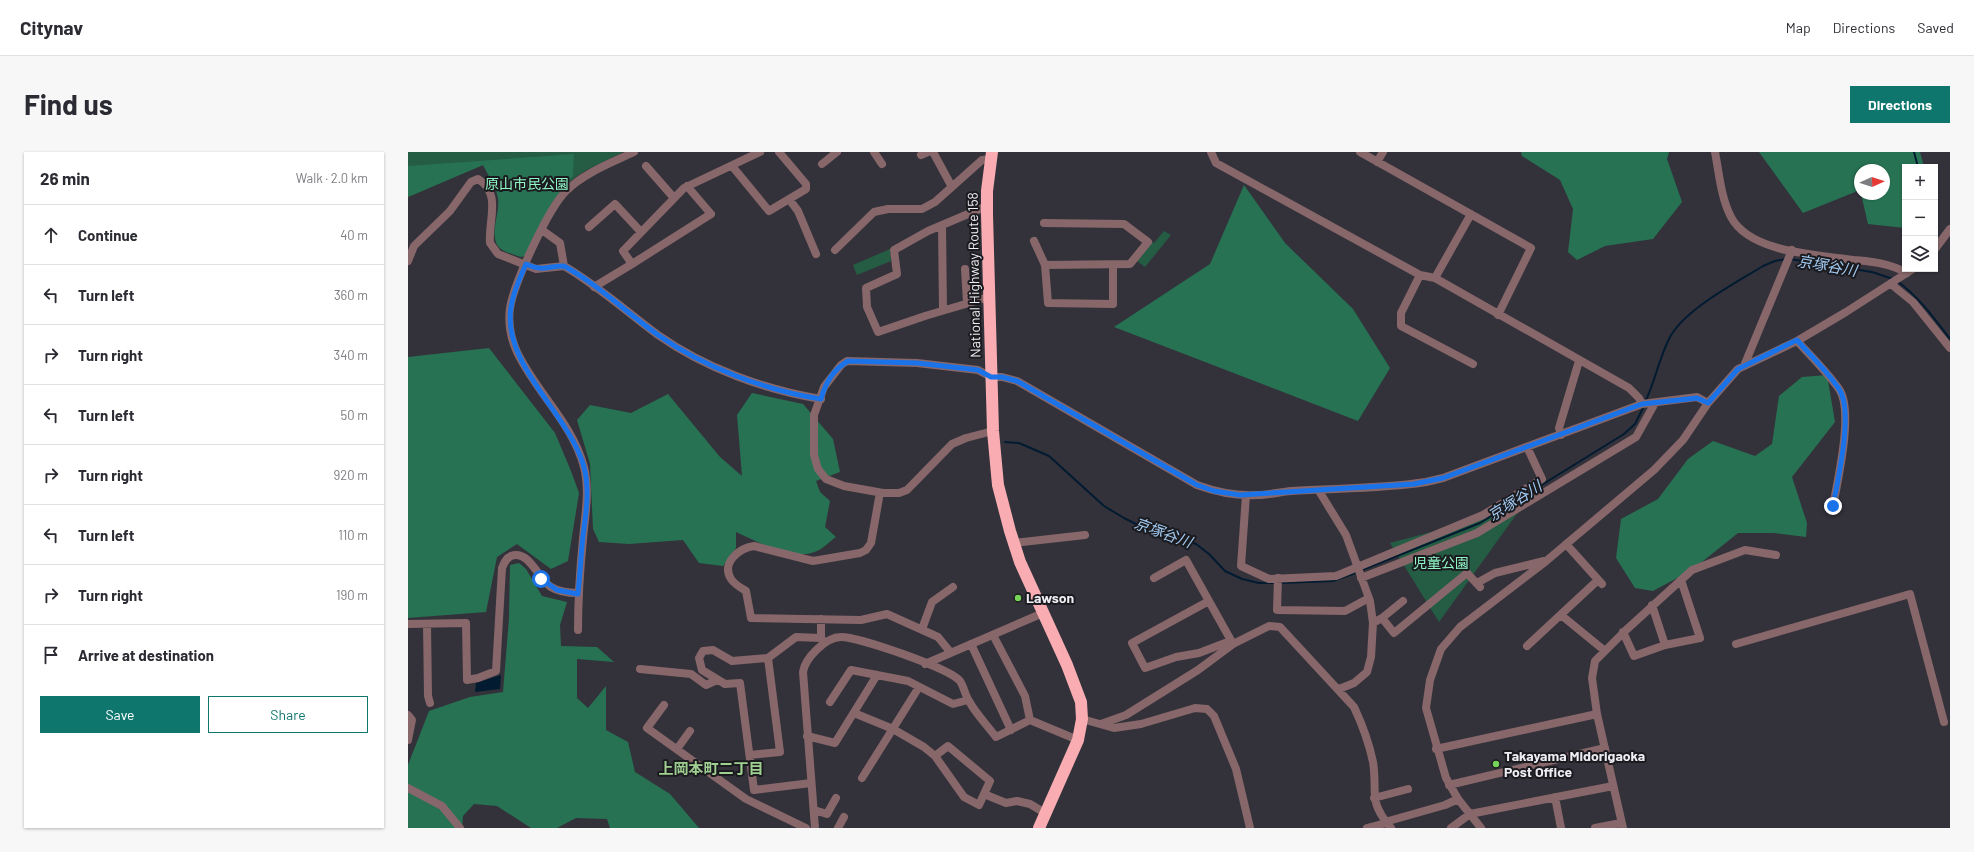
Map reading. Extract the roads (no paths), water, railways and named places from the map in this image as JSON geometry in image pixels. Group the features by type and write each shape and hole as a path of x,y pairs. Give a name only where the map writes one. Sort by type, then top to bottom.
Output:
{"highway":[{"name":"National Highway Route 158","path":"992,155 987,206 993,431 998,485 1014,543 1043,613 1078,690 1081,702 1082,719 1078,740 1039,828"}],"street":[{"path":"578,630 578,594 587,504 586,479 581,456 576,445 525,367 514,344 510,326 510,308 515,290 526,264 542,230 560,198 574,184 604,166 634,152"},
{"path":"632,264 623,250 687,186 760,152"},
{"path":"732,166 769,211 806,189 806,184 779,152"},
{"path":"822,164 837,152"},
{"path":"874,152 882,164"},
{"path":"933,152 952,187"},
{"path":"1211,152 1216,163 1420,275 1434,278 1578,361 1629,388 1639,403"},
{"path":"1360,152 1531,248 1498,315"},
{"path":"1377,162 1383,152"},
{"path":"1715,152 1725,202 1731,218 1748,236 1767,245 1792,250 1894,265 1902,277 1913,302 1950,348"},
{"path":"835,250 874,212 888,209 922,209 935,202 982,160 992,155"},
{"path":"646,166 674,198"},
{"path":"408,261 414,246 450,211 471,182 478,179 484,182 491,194 494,208 489,236 490,243 498,254 540,270 553,266 564,266 660,336 718,368 801,396 821,399"},
{"path":"594,287 711,214 687,186"},
{"path":"789,199 798,212 816,254"},
{"path":"589,227 615,204 640,232"},
{"path":"987,206 942,225 894,250 897,274 866,288 867,307 878,332 943,310 989,297"},
{"path":"1434,278 1471,214"},
{"path":"1044,223 1124,224 1148,242 1130,264 1045,265"},
{"path":"942,225 943,310"},
{"path":"542,230 560,243 564,266"},
{"path":"1938,245 1949,231"},
{"path":"1034,241 1045,265 1048,303 1113,304 1113,264"},
{"path":"1744,366 1792,250"},
{"path":"965,269 967,303"},
{"path":"1420,275 1401,313 1401,326 1473,364"},
{"path":"1481,828 1449,785 1436,749 1426,708 1430,680 1441,649 1460,626 1546,561 1654,470 1683,440 1708,403 1732,375 1744,366 1797,340 1902,277"},
{"path":"1797,340 1840,390 1846,404 1846,420 1833,506"},
{"path":"993,431 966,438 952,444 907,490 899,493 883,493 844,486 826,479 818,469 814,455 814,415 821,399 824,387 841,364 848,361 917,363 978,370 991,377 1002,377 1017,381 1197,485 1214,491 1246,495 1319,491 1426,482 1561,435 1639,403 1653,403 1697,398 1708,403"},
{"path":"1561,435 1559,428 1578,361"},
{"path":"1246,495 1241,566 1269,579 1336,576 1359,573 1477,533 1492,525 1636,436 1653,403"},
{"path":"1359,573 1483,515 1542,479 1527,447"},
{"path":"1319,491 1346,536 1369,598 1373,623 1371,657 1368,672 1354,683 1339,689"},
{"path":"879,498 871,543 866,550 860,553 813,561 754,546 741,550 732,559 728,568 731,579 746,591 751,618 861,620 887,614 938,637 950,653"},
{"path":"1014,543 1085,535"},
{"path":"1527,646 1561,614 1600,582 1566,544"},
{"path":"1594,828 1622,825 1597,714 1592,678 1595,661 1652,605 1692,570 1745,550 1776,555"},
{"path":"408,624 466,623 467,680 472,680 496,671 502,568 508,558 514,555 522,556 528,561 541,579 551,587 563,592 578,594"},
{"path":"1154,578 1186,560 1233,644"},
{"path":"1382,618 1394,633 1467,573 1478,585 1495,573 1546,561"},
{"path":"1278,578 1277,610 1345,611 1369,598"},
{"path":"1624,632 1634,656 1666,645 1700,638 1681,580"},
{"path":"922,629 932,602 953,588"},
{"path":"1736,644 1910,594 1944,722"},
{"path":"1209,601 1132,643 1145,668 1176,657 1199,653 1225,643 1233,644"},
{"path":"1373,623 1382,618 1403,601"},
{"path":"1652,605 1666,645"},
{"path":"926,664 1043,613"},
{"path":"1561,614 1605,651"},
{"path":"816,828 807,736 803,668 807,660 823,641 822,619"},
{"path":"427,624 428,696 430,703"},
{"path":"1101,724 1126,715 1198,670 1233,644 1269,626 1280,627 1351,703 1361,722 1373,763 1375,804 1387,824"},
{"path":"993,635 1025,696 1030,720"},
{"path":"811,783 754,790 740,683 725,684 700,667 699,658 703,651 713,650 729,660 736,662 768,658 796,637 823,641 841,637 890,650 926,664 960,681 968,700 996,737 1030,720"},
{"path":"971,644 1011,730"},
{"path":"750,755 780,752 768,658"},
{"path":"640,669 691,674 706,685 717,680"},
{"path":"830,702 851,670 908,681 953,704 968,700"},
{"path":"807,736 835,743 877,675"},
{"path":"862,778 919,687"},
{"path":"664,705 647,728 746,799 806,828"},
{"path":"1082,719 1111,728 1123,728 1195,708 1204,708 1210,712 1236,769 1250,828"},
{"path":"854,713 893,729 918,743 935,756 964,797 979,804 990,781 948,746 935,756"},
{"path":"1436,749 1597,714"},
{"path":"408,715 412,720 408,740"},
{"path":"1030,720 1078,740"},
{"path":"677,750 690,732"},
{"path":"1449,785 1604,748"},
{"path":"1451,828 1470,814 1555,796 1613,786"},
{"path":"408,788 442,806 460,828"},
{"path":"1374,798 1408,789"},
{"path":"984,794 1006,803 1017,801 1030,804 1045,813"},
{"path":"1555,796 1560,828"},
{"path":"814,810 827,814 836,798"},
{"path":"1367,828 1387,824 1445,805 1458,799"},
{"path":"838,828 844,817"}],"water":[{"path":"501,675 500,689 475,692 476,683"}],"waterway":[{"path":"1914,152 1917,164"},
{"name":"京塚谷川","path":"1646,400 1662,354 1676,328 1698,308 1725,289 1763,266 1775,261 1786,259"},
{"name":"京塚谷川","path":"1790,259 1872,272 1893,279"},
{"name":"京塚谷川","path":"1897,281 1919,300 1950,339"},
{"name":"京塚谷川","path":"1362,570 1480,523 1624,434 1635,424 1644,406"},
{"name":"京塚谷川","path":"1005,442 1019,443 1049,456 1104,506 1148,530 1196,544 1209,554 1225,571 1242,579 1259,583 1275,583"},
{"name":"京塚谷川","path":"1280,583 1333,581 1358,572"}],"place":[{"name":"Lawson","path":"1018,598"},
{"name":"Takayama Midorigaoka Post Office","path":"1496,764"}],"district":[{"name":"上岡本町二丁目","path":"711,769"}],"park label":[{"name":"原山市民公園","path":"527,184"},
{"name":"児童公園","path":"1441,563"}]}
